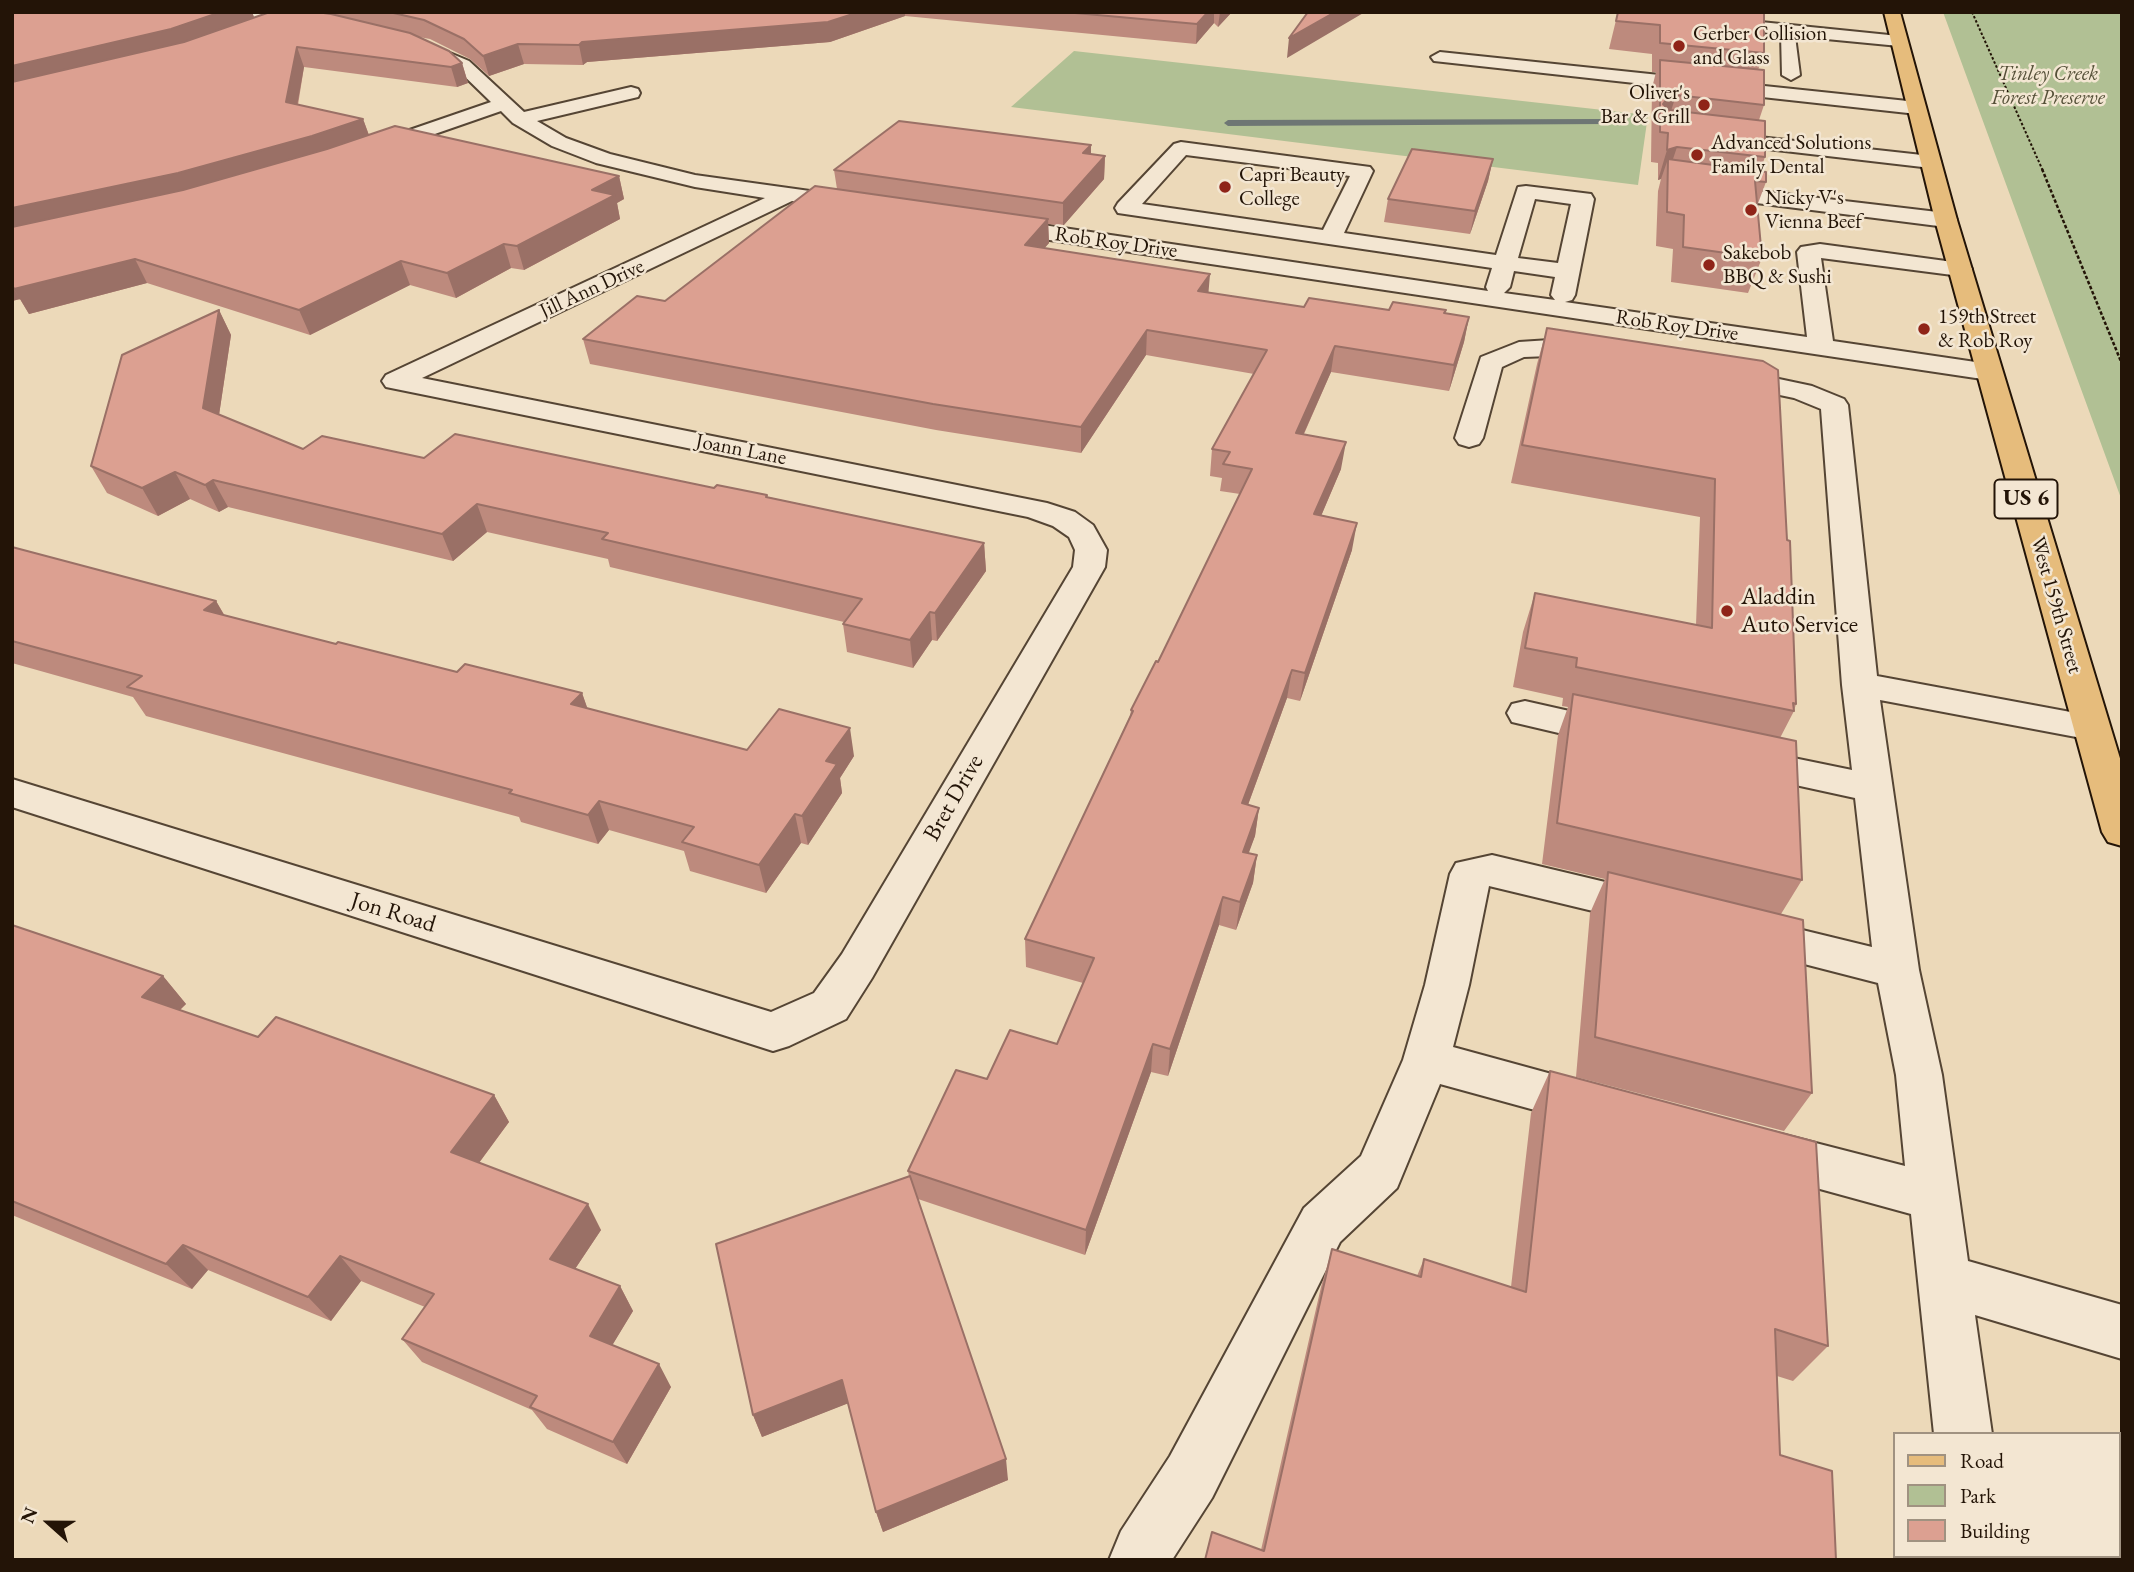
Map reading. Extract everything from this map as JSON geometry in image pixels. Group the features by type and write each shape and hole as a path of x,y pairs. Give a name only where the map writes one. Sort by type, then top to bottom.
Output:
{"main road":[{"name":"West 159th Street","path":"1892,12 1946,220 2122,832"}],"street":[{"path":"237,12 298,15 327,24"},
{"path":"1682,12 1724,17 1749,26 1899,40"},
{"path":"257,31 298,15"},
{"path":"1788,37 1784,75 1814,78"},
{"path":"396,38 446,55 463,65 512,111 559,142 603,159 695,181 870,207"},
{"path":"1440,57 1917,108"},
{"path":"1886,85 1912,88"},
{"path":"353,156 512,111 631,93"},
{"path":"1817,98 1820,122"},
{"path":"1897,130 1924,133"},
{"path":"1695,136 1931,162"},
{"path":"1102,241 1126,208 1181,148 1363,171 1340,239 1332,275"},
{"path":"1694,189 1946,220"},
{"path":"1495,299 1526,192 1583,199 1550,348"},
{"name":"Jill Ann Drive","path":"395,381 788,195"},
{"path":"1126,208 1568,272"},
{"name":"Rob Roy Drive","path":"979,223 1989,372"},
{"path":"1821,347 1809,252 1820,251 1960,269"},
{"path":"1767,339 1769,383"},
{"path":"1469,438 1489,363 1519,350 1550,348 1632,361"},
{"path":"1687,370 1769,383 1802,392 1833,405 1860,685 1873,788 1897,970 1919,1075 1963,1432"},
{"name":"Joann Lane","path":"395,381 1036,509 1064,519 1082,532"},
{"name":"Bret Drive","path":"774,1032 830,1006 857,966 1089,567 1091,550 1082,532"},
{"path":"1860,685 2092,729"},
{"path":"1525,713 1645,739"},
{"path":"1712,754 1873,788"},
{"name":"Jon Road","path":"12,793 774,1032"},
{"path":"1139,1560 1191,1477 1322,1224 1379,1172 1426,1060 1447,985 1471,874 1492,870 1681,917"},
{"path":"1721,927 1897,970"},
{"path":"1426,1060 1640,1118"},
{"path":"1734,1143 1934,1198"},
{"path":"1944,1280 2122,1332"}],"path":[{"path":"1972,12 2045,176 2122,364"}],"green space":[{"name":"Tinley Creek Forest Preserve","path":"1943,12 2122,12 2122,501"},
{"path":"1074,51 1648,115 1638,185 1011,107"}],"building":[{"path":"12,12 221,12 171,29 12,66"},
{"path":"270,12 331,14 410,33 449,51 462,63 451,67 297,47 286,102 363,119 178,173 12,208 12,82 184,42"},
{"path":"389,12 859,12 828,22 582,42 579,45 518,44 483,56 464,39 424,20"},
{"path":"1064,12 1208,12 1197,24"},
{"path":"1308,12 1335,12 1289,38"},
{"path":"1618,12 1764,12 1764,53 1660,43 1660,25 1616,21"},
{"path":"1660,60 1764,70 1764,105 1676,95 1668,97 1663,104 1669,110 1765,121 1765,157 1677,147 1667,150 1668,133 1660,132"},
{"path":"899,121 1091,145 1083,153 1105,156 1063,203 834,170"},
{"path":"395,126 619,176 592,190 615,195 517,246 504,244 447,273 401,261 299,310 135,259 14,289 12,285 12,227 183,190 327,149"},
{"path":"1412,149 1493,159 1475,211 1388,199"},
{"path":"1668,159 1766,172 1766,182 1755,181 1762,258 1683,247 1684,215 1667,212"},
{"path":"815,186 1048,219 1025,245 1210,274 1198,291 1304,307 1309,298 1389,310 1393,302 1446,310 1444,313 1469,317 1454,365 1335,346 1296,433 1346,442 1314,514 1357,523 1305,673 1292,670 1242,803 1259,808 1243,852 1257,855 1240,902 1223,897 1170,1049 1153,1044 1086,1230 908,1171 956,1070 987,1079 1010,1030 1057,1044 1094,958 1025,939 1133,711 1131,710 1156,661 1158,662 1252,469 1223,464 1230,452 1212,449 1267,350 1147,330 1081,427 933,404 583,339 637,296 665,301"},
{"path":"219,310 203,408 303,449 322,436 424,458 455,434 714,488 717,485 767,495 766,497 984,543 935,613 930,612 910,640 843,624 862,599 602,539 608,533 477,504 442,534 213,480 205,485 175,472 142,488 91,466 122,355"},
{"path":"1547,328 1763,361 1778,370 1787,540 1790,541 1796,704 1793,703 1794,711 1576,667 1577,658 1525,648 1535,593 1712,628 1715,479 1522,445"},
{"path":"12,547 216,601 204,610 336,644 338,642 457,672 465,664 582,693 571,704 747,750 779,709 850,728 826,761 837,764 802,816 795,814 759,865 682,842 694,827 599,801 588,815 509,793 512,790 127,687 142,676 12,641"},
{"path":"1573,694 1796,741 1802,880 1557,823"},
{"path":"1608,872 1803,920 1812,1093 1595,1037"},
{"path":"12,925 163,976 142,997 258,1037 276,1017 494,1095 451,1152 588,1204 550,1259 620,1286 590,1336 659,1364 613,1442 530,1407 537,1396 402,1339 434,1294 340,1256 308,1297 183,1245 166,1264 12,1201"},
{"path":"1550,1071 1816,1142 1828,1346 1775,1329 1780,1455 1832,1471 1836,1560 1205,1560 1212,1532 1264,1551 1332,1249 1421,1277 1424,1259 1526,1292"},
{"path":"910,1176 1006,1459 876,1512 842,1380 753,1415 716,1244"}],"waterway":[{"path":"1228,123 1604,122"}],"place":[{"name":"Gerber Collision and Glass","path":"1679,46"},
{"name":"Oliver's Bar & Grill","path":"1704,105"},
{"name":"Advanced Solutions Family Dental","path":"1697,155"},
{"name":"Capri Beauty College","path":"1225,187"},
{"name":"Nicky V's Vienna Beef","path":"1751,210"},
{"name":"Sakebob BBQ & Sushi","path":"1709,265"},
{"name":"159th Street & Rob Roy","path":"1924,329"},
{"name":"Aladdin Auto Service","path":"1727,611"}]}
